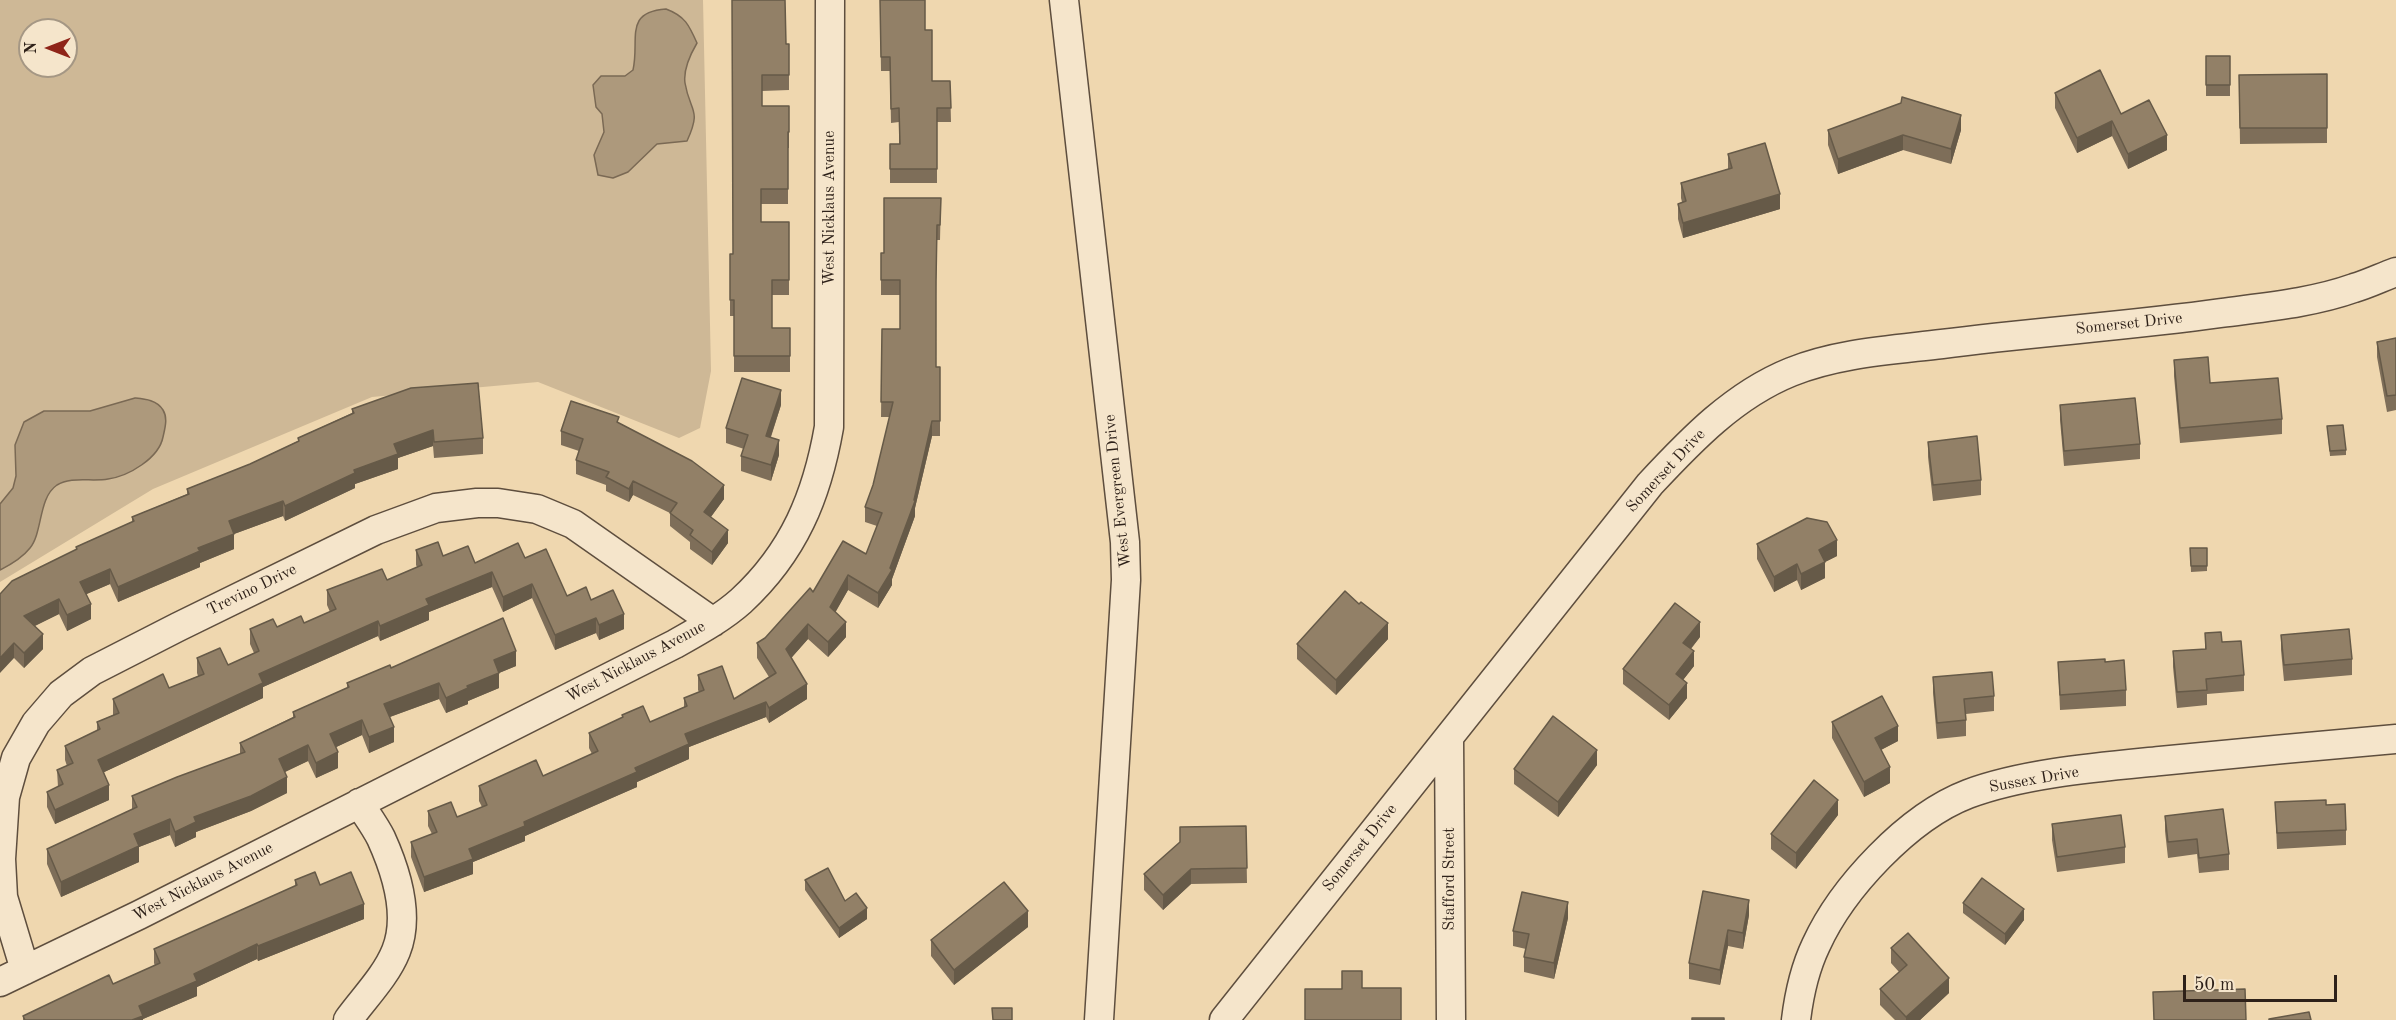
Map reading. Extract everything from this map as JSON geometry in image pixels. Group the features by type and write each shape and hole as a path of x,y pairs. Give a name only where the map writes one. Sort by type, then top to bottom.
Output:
{"street":[{"name":"West Nicklaus Avenue","path":"0,982 139,915 675,644 713,622 740,601 768,573 791,540 809,505 822,467 829,427 830,0"},
{"name":"West Evergreen Drive","path":"1064,0 1125,542 1126,570 1099,1020"},
{"name":"Somerset Drive","path":"1224,1020 1650,484 1704,429 1744,397 1767,384 1814,364 1865,354 2265,307 2353,289 2396,272"},
{"name":"Trevino Drive","path":"26,970 3,897 1,860 5,797 16,758 36,723 61,694 92,671 178,627 376,530 436,508 477,503 498,503 537,509 573,524 713,622"},
{"name":"Stafford Street","path":"1449,737 1451,1020"},
{"name":"Sussex Drive","path":"1796,1020 1807,969 1815,947 1825,926 1851,889 1880,857 1912,828 1947,804 1966,795 2029,778 2119,765 2396,739"},
{"path":"348,1020 391,961 400,939 402,924 399,896 392,868 381,838 358,803"}],"shaded area":[{"path":"0,0 703,0 711,371 700,428 679,438 538,382 372,397 153,489 0,582"},
{"path":"666,9 686,22 697,43 685,73 687,93 694,111 694,122 687,141 657,144 628,172 613,178 598,175 594,155 604,132 602,114 596,107 593,85 601,76 625,76 633,70 636,29 639,22 653,11"},
{"path":"135,398 154,402 165,413 164,434 156,452 134,470 116,477 102,480 75,480 57,485 47,498 30,548 24,555 0,570 0,504 13,488 16,476 15,445 24,422 44,411 90,411"}],"building":[{"path":"732,0 785,0 789,75 762,75 762,106 789,106 788,189 761,189 761,222 789,222 789,280 772,280 772,328 790,328 790,356 734,356 734,300 730,300 730,254 733,254"},
{"path":"880,0 925,0 925,30 932,30 932,81 950,81 951,108 937,108 937,169 890,169 890,144 900,144 899,108 891,109 890,57 881,57"},
{"path":"2206,56 2230,56 2230,85 2206,85"},
{"path":"2100,70 2121,114 2149,100 2167,135 2128,154 2112,121 2077,138 2055,93"},
{"path":"2327,74 2327,128 2240,128 2239,75"},
{"path":"1902,97 1961,115 1951,149 1903,135 1838,159 1828,130 1901,103"},
{"path":"1765,143 1780,194 1683,223 1678,204 1686,201 1681,183 1732,168 1728,154"},
{"path":"884,198 941,198 940,225 937,225 936,281 936,367 940,367 940,421 932,421 915,501 890,568 892,570 878,593 848,575 830,607 846,622 828,642 808,624 786,649 807,684 769,708 766,702 685,734 689,744 635,768 637,772 524,822 525,826 469,849 473,859 424,877 411,842 437,832 428,811 451,802 457,817 487,805 479,786 536,760 543,776 598,751 589,733 643,706 650,722 687,706 684,698 704,690 698,675 722,666 734,699 776,673 757,643 765,638 810,588 813,592 843,541 866,554 882,513 865,507 873,485 893,402 881,402 882,329 900,329 900,280 881,280 881,253 884,253"},
{"path":"2396,338 2396,395 2387,396 2377,342"},
{"path":"2208,357 2210,383 2278,378 2282,419 2180,428 2174,360"},
{"path":"742,378 781,390 766,436 779,440 771,465 741,456 748,435 726,428"},
{"path":"478,383 483,438 434,442 433,430 394,444 398,454 354,470 355,473 285,506 283,501 229,521 234,534 198,548 200,551 118,587 110,569 80,582 91,604 67,615 59,599 24,616 43,634 24,653 14,643 0,658 0,594 12,581 77,549 76,547 134,521 132,517 189,494 187,489 250,464 299,441 298,438 354,413 352,409 411,388"},
{"path":"2135,398 2140,444 2064,451 2060,405"},
{"path":"571,401 619,417 617,422 692,461 724,485 704,512 728,530 712,552 690,535 693,530 670,513 677,503 633,481 629,489 606,477 609,472 576,460 583,439 561,431"},
{"path":"2343,425 2346,450 2330,451 2327,426"},
{"path":"1977,436 1981,480 1933,485 1928,442"},
{"path":"1807,518 1827,522 1837,540 1819,550 1825,562 1801,574 1797,564 1774,577 1757,544"},
{"path":"438,542 443,556 468,546 475,563 518,543 525,558 546,549 567,596 586,587 591,600 613,590 624,614 599,625 596,618 555,635 532,584 503,597 492,572 426,599 429,605 380,626 378,621 259,674 263,683 98,760 109,785 55,810 47,792 63,784 57,770 73,763 65,746 100,729 97,722 119,713 113,699 163,674 169,688 204,674 197,658 220,648 228,665 259,651 250,629 273,619 277,627 301,616 304,623 336,609 327,590 382,569 387,580 422,565 416,550"},
{"path":"2190,548 2207,548 2207,566 2191,566"},
{"path":"1345,591 1359,604 1361,602 1388,623 1336,680 1297,644"},
{"path":"1675,603 1700,622 1683,643 1694,651 1676,674 1687,683 1669,705 1623,669"},
{"path":"503,618 516,651 494,660 499,673 467,686 468,688 446,698 439,683 384,704 394,727 369,737 362,720 330,734 338,752 316,763 308,745 279,759 287,777 251,796 194,817 196,822 175,832 170,819 134,834 139,846 61,882 47,849 137,807 132,796 245,752 240,743 295,717 293,712 349,687 347,683 390,665 391,668"},
{"path":"2349,629 2352,659 2284,665 2281,635"},
{"path":"2221,632 2222,642 2241,641 2244,675 2206,679 2207,690 2177,692 2173,651 2206,649 2205,633"},
{"path":"2105,659 2105,662 2124,660 2126,690 2060,695 2058,662"},
{"path":"1992,672 1994,696 1964,699 1966,720 1937,723 1933,677"},
{"path":"1882,696 1898,726 1875,738 1890,767 1864,782 1832,722"},
{"path":"1553,716 1597,750 1558,802 1514,769"},
{"path":"1814,780 1838,800 1796,853 1771,834"},
{"path":"2326,800 2326,805 2345,804 2346,830 2277,833 2275,802"},
{"path":"2223,809 2229,854 2199,858 2197,839 2168,842 2165,816"},
{"path":"2121,815 2125,847 2057,857 2052,824"},
{"path":"1246,826 1247,868 1191,869 1163,895 1144,874 1180,842 1180,827"},
{"path":"828,868 845,901 856,893 867,908 839,928 805,880"},
{"path":"315,872 320,885 351,872 364,904 258,946 257,944 194,974 197,981 139,1006 143,1016 132,1020 25,1020 23,1016 109,975 113,984 160,963 154,949 297,885 295,880"},
{"path":"1982,878 2024,909 2005,934 1963,903"},
{"path":"1004,882 1028,911 954,970 931,940"},
{"path":"1703,891 1749,900 1743,933 1728,930 1720,970 1689,963"},
{"path":"1522,892 1568,902 1554,963 1524,957 1529,934 1513,931"},
{"path":"1908,933 1949,978 1906,1017 1880,989 1907,965 1891,948"},
{"path":"1342,971 1362,971 1362,988 1401,988 1401,1020 1305,1020 1305,989 1342,989"},
{"path":"2245,989 2246,1020 2154,1020 2153,992"},
{"path":"992,1008 1012,1008 1012,1020 993,1020"},
{"path":"2309,1012 2311,1020 2269,1020 2269,1019"},
{"path":"1692,1018 1724,1018 1724,1020 1692,1020"}]}
